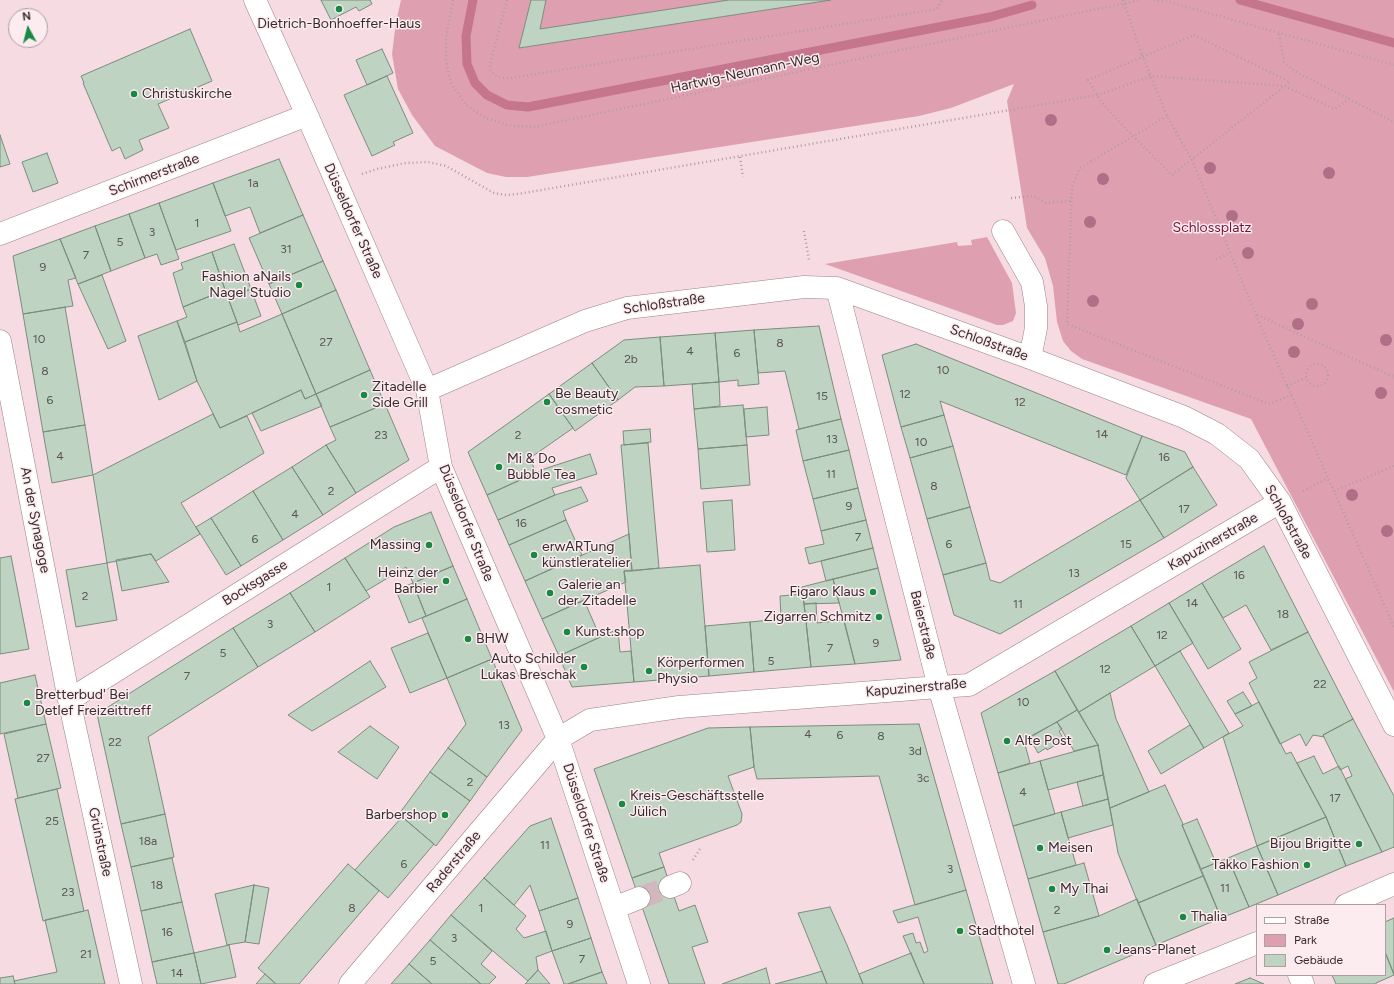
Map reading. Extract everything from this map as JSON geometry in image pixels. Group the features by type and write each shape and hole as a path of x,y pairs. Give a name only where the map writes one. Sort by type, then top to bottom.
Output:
{"street":[{"name":"Düsseldorfer Straße","path":"255,0 337,182 427,390 441,467 558,739 639,984"},
{"name":"Schirmerstraße","path":"0,234 307,115"},
{"path":"1003,231 1032,282 1036,306 1036,328 1030,358"},
{"name":"Schloßstraße","path":"427,390 585,321 627,308 804,287 837,288 1030,358 1184,417 1217,434 1249,459 1280,502 1394,725"},
{"name":"Baierstraße","path":"837,288 939,687 1024,984"},
{"name":"An der Synagoge","path":"0,341 69,700"},
{"name":"Bocksgasse","path":"69,700 441,467"},
{"name":"Kapuzinerstraße","path":"558,739 590,720 679,706 968,686 1280,502"},
{"name":"Grünstraße","path":"69,700 131,984"},
{"name":"Raderstraße","path":"350,984 558,739"},
{"path":"1348,904 1394,884"},
{"path":"614,908 639,898"},
{"path":"1155,984 1256,943"}],"path":[{"name":"Hartwig-Neumann-Weg","path":"453,0 446,37 446,61 451,83 466,105 484,117 507,125 534,127 1140,0"},
{"path":"507,0 490,69 494,75 502,78 511,78 937,9 942,0"},
{"path":"1123,0 1167,116 1192,160 1256,315 1394,626"},
{"path":"1154,0 1168,2 1394,65"},
{"path":"1279,33 1284,62 1294,71 1394,122"},
{"path":"1194,35 1290,82 1284,86 1172,175 1132,136 1102,102 1088,80 1194,35"},
{"path":"337,182 377,169 406,163 428,162 446,166 494,193 506,195 518,194 1098,95 1151,76 1284,86 1335,109 1349,99"},
{"path":"1167,116 1080,168 1072,187 1067,324 1269,404 1292,395"},
{"path":"740,157 743,177"},
{"path":"1011,198 1034,196 1046,203 1072,201"},
{"path":"1216,259 1231,253"},
{"path":"1256,315 1394,377"},
{"path":"1315,364 1325,367 1328,373 1324,383 1317,386 1310,384 1306,378 1308,368 1315,364"},
{"path":"1287,386 1306,378"},
{"path":"1334,491 1394,466"}],"green space":[{"name":"Schlossplatz","path":"401,0 531,0 520,48 831,0 1394,0 1394,692 1251,419 1082,359 1071,351 1063,341 1057,322 1053,286 1045,258 1027,228 1007,101 1014,84 951,108 919,116 527,177 506,177 487,173 435,146 412,115 398,89 392,54 396,22"},
{"path":"546,0 729,0 540,29"},
{"path":"987,237 1012,283 1016,313 1013,321 1003,325 997,325 825,264 957,242 958,246 972,245 971,240"}],"building":[{"name":"Dietrich-Bonhoeffer-Haus","path":"321,0 370,0 372,4 359,11 356,7 331,20"},
{"path":"531,0 546,0 540,29 729,0 831,0 519,48"},
{"name":"Christuskirche","path":"190,29 212,81 158,104 169,128 139,140 143,150 125,159 120,147 112,151 81,76"},
{"path":"382,49 393,73 367,85 356,60"},
{"path":"387,76 413,133 393,142 395,145 372,156 344,95"},
{"path":"0,135 10,164 0,167"},
{"path":"47,153 58,183 33,192 22,162"},
{"path":"279,159 303,215 260,233 250,207 225,216 213,183"},
{"path":"213,183 231,231 176,250 159,203"},
{"path":"159,203 179,259 161,265 157,254 145,258 129,214"},
{"path":"129,214 145,258 111,271 95,226"},
{"path":"303,215 323,261 269,284 249,238"},
{"path":"95,226 111,271 78,284 60,239"},
{"path":"60,239 76,278 68,280 73,306 23,314 13,256"},
{"path":"234,244 251,289 228,298 212,252"},
{"path":"212,252 225,290 183,307 173,273 183,269 181,263"},
{"path":"323,261 336,290 282,314 269,284"},
{"path":"102,275 126,341 108,349 78,284"},
{"path":"251,289 261,316 238,325 228,298"},
{"path":"225,290 237,322 185,342 177,321 187,317 183,307"},
{"path":"336,290 370,370 316,394 282,314"},
{"path":"65,307 85,425 43,432 23,314"},
{"path":"282,314 316,394 305,399 301,390 220,428 197,381 185,342 237,322 240,332"},
{"path":"177,321 197,381 159,400 138,336"},
{"path":"819,326 841,419 799,429 785,371 758,373 754,330"},
{"path":"754,330 759,384 738,386 738,380 719,382 715,333"},
{"path":"715,333 719,382 664,386 660,337"},
{"path":"660,337 664,386 635,387 618,400 592,363 624,340"},
{"path":"916,344 1142,436 1126,475 940,401 944,415 901,427 882,355"},
{"path":"592,363 618,400 575,431 549,394"},
{"path":"370,370 385,404 330,427 316,394"},
{"path":"719,382 720,406 694,409 692,384"},
{"path":"301,390 305,399 316,394 322,406 261,431 252,413"},
{"path":"549,394 573,428 530,458 536,473 487,495 468,452"},
{"path":"385,404 409,460 356,493 326,445 336,440 330,427"},
{"path":"743,405 747,445 698,449 694,409"},
{"path":"767,407 769,435 746,437 744,409"},
{"path":"213,414 220,428 247,416 264,453 181,503 200,534 156,561 151,554 107,563 93,475"},
{"path":"944,415 953,446 910,458 901,427"},
{"path":"841,419 849,450 803,461 796,430"},
{"path":"85,425 93,475 52,483 43,432"},
{"path":"650,429 651,442 624,445 623,431"},
{"path":"1142,436 1185,452 1193,467 1140,500 1126,478"},
{"path":"648,443 659,568 632,571 621,445"},
{"path":"326,445 356,493 323,515 292,467"},
{"path":"747,445 750,485 701,489 698,449"},
{"path":"953,446 970,507 927,519 910,458"},
{"path":"849,450 858,488 813,499 803,461"},
{"path":"590,454 597,474 552,488 555,495 498,520 487,495 544,469"},
{"path":"292,467 323,515 283,540 253,491"},
{"path":"1193,467 1217,505 1164,538 1140,500"},
{"path":"581,487 588,501 563,511 566,520 509,545 498,520 555,495"},
{"path":"858,488 866,520 821,531 813,499"},
{"path":"253,491 283,540 241,566 211,518"},
{"path":"732,500 735,550 707,552 703,502"},
{"path":"1140,500 1164,538 1000,634 954,615 943,575 986,563 990,580 1000,583"},
{"path":"970,507 986,563 943,575 927,519"},
{"path":"431,512 453,566 413,583 406,567 366,591 345,558 394,527"},
{"path":"211,518 241,566 226,575 196,527"},
{"path":"566,520 582,555 525,581 509,545"},
{"path":"866,520 873,548 809,564 805,548 824,544 821,531"},
{"path":"629,534 632,571 624,571 626,582 542,619 525,581"},
{"path":"1264,546 1308,632 1271,650 1246,605 1223,618 1202,583"},
{"path":"873,548 878,568 826,581 821,561"},
{"path":"151,554 169,582 122,591 116,560"},
{"path":"11,556 29,649 0,654 0,558"},
{"path":"345,558 370,597 315,632 290,593"},
{"path":"107,563 117,620 76,627 66,570"},
{"path":"700,565 709,676 634,682 624,571"},
{"path":"453,566 467,599 426,616 413,583"},
{"path":"878,568 901,660 855,664 833,579"},
{"path":"833,579 839,603 804,604 802,587"},
{"path":"413,583 426,616 409,623 396,590"},
{"path":"1202,583 1241,649 1208,669 1169,603"},
{"path":"290,593 315,632 258,667 233,628"},
{"path":"803,594 811,667 754,672 750,622 781,619 780,596"},
{"path":"467,599 492,659 447,678 422,618"},
{"path":"584,600 600,637 559,656 542,619"},
{"path":"816,603 817,623 844,620 855,664 811,667 804,604"},
{"path":"1169,603 1193,643 1155,666 1131,626"},
{"path":"750,622 754,672 709,676 705,626"},
{"path":"1131,626 1155,666 1079,712 1055,671"},
{"path":"233,628 258,667 148,737 165,814 121,824 97,714"},
{"path":"618,629 620,652 631,651 634,682 572,687 559,656"},
{"path":"1308,632 1353,719 1323,735 1324,737 1313,735 1306,746 1300,734 1280,744 1249,683 1257,678 1249,662"},
{"path":"428,633 447,678 410,693 391,648"},
{"path":"1180,651 1229,733 1204,748 1155,666"},
{"path":"492,659 522,730 487,777 448,748 466,724 447,678"},
{"path":"370,661 386,687 312,731 288,715"},
{"path":"1055,671 1077,710 1024,741 1030,763 998,773 981,713"},
{"path":"35,675 46,724 0,734 0,683"},
{"path":"1243,692 1252,706 1235,714 1227,701"},
{"path":"1110,693 1116,719 1149,792 1110,808 1098,745 1079,712"},
{"path":"1259,702 1286,754 1291,752 1326,817 1257,846 1223,737 1243,726 1235,714"},
{"path":"1077,710 1098,745 1074,751 1057,722"},
{"path":"1353,719 1394,796 1394,847 1382,852 1345,779 1352,776 1348,766 1340,770 1323,735"},
{"path":"1057,722 1062,729 1059,731 1064,740 1047,750 1046,748 1038,753 1029,737"},
{"path":"46,724 61,788 18,798 4,734"},
{"path":"919,724 966,890 915,905 879,776 757,779 754,767 750,727"},
{"path":"1190,725 1204,748 1161,774 1148,751"},
{"path":"370,726 399,747 377,779 338,752"},
{"path":"750,727 754,767 728,776 742,814 741,822 737,825 659,853 664,867 632,878 594,769 708,728"},
{"path":"1098,745 1103,775 1048,790 1040,761"},
{"path":"448,748 487,777 470,801 430,772"},
{"path":"1314,756 1323,774 1339,766 1382,852 1346,866 1326,817 1297,763"},
{"path":"1040,761 1055,814 1013,826 998,773"},
{"path":"430,772 470,801 436,846 399,814"},
{"path":"1103,775 1108,799 1083,806 1077,782"},
{"path":"1165,785 1183,824 1182,825 1203,876 1138,903 1118,853 1110,808"},
{"path":"57,789 84,911 43,921 15,799"},
{"path":"1108,799 1113,825 1068,838 1061,812"},
{"path":"1061,812 1076,865 1028,879 1013,826"},
{"path":"165,814 174,857 131,867 121,824"},
{"path":"402,817 434,844 388,898 355,870"},
{"path":"1326,817 1346,866 1278,895 1257,846"},
{"path":"551,818 578,898 539,911 530,885 514,905 484,878 530,826"},
{"path":"1197,819 1216,863 1201,869 1182,825"},
{"path":"1257,846 1278,895 1249,907 1228,858"},
{"path":"172,858 182,902 141,911 131,867"},
{"path":"1228,858 1249,907 1221,918 1201,869"},
{"path":"1084,863 1099,916 1043,932 1028,879"},
{"path":"348,864 379,891 299,984 276,984 258,968"},
{"path":"664,867 679,911 695,905 708,942 692,947 705,984 669,984 632,878"},
{"path":"1203,876 1221,918 1156,945 1138,903"},
{"path":"484,878 526,916 516,929 524,938 546,931 552,951 536,957 538,970 528,981 451,915"},
{"path":"254,885 269,888 259,944 245,942"},
{"path":"254,885 245,942 227,945 215,894"},
{"path":"966,890 993,984 924,984 903,936 913,933 916,943 920,942 924,953 928,951 918,917 898,923 893,911"},
{"path":"578,898 591,938 552,951 539,911"},
{"path":"1137,899 1156,945 1064,984 1058,984 1043,932 1099,916"},
{"path":"182,902 194,953 152,962 141,911"},
{"path":"830,907 863,984 827,984 798,913"},
{"path":"88,910 105,984 15,984 14,981 57,972 45,920"},
{"path":"451,915 492,951 481,964 496,977 489,984 481,984 430,940"},
{"path":"1394,918 1394,974 1386,954 1386,922"},
{"path":"591,938 602,972 568,984 564,984 552,951"},
{"path":"430,940 481,984 432,984 409,964"},
{"path":"229,945 236,977 201,984 194,953"},
{"path":"194,953 201,984 157,984 152,962"},
{"path":"911,953 924,984 863,984 859,974"},
{"path":"1386,955 1394,975 1376,984 1336,984 1332,976 1386,976"},
{"path":"409,964 432,984 391,984"},
{"path":"766,968 770,984 722,984"},
{"path":"538,970 550,984 525,984 528,981"},
{"path":"822,971 827,984 775,984 809,975"},
{"path":"602,972 607,984 568,984"},
{"path":"265,974 276,984 256,984"},
{"path":"13,976 15,984 0,984 0,978"},
{"path":"1250,978 1264,984 1235,984"}],"waterway":[{"path":"473,0 466,36 467,64 475,83 487,95 507,105 528,107 990,17 1032,5"},
{"path":"1240,0 1394,43"}],"tunnel":[{"path":"639,898 670,887"}],"place":[{"name":"Dietrich-Bonhoeffer-Haus","path":"339,9"},
{"name":"Christuskirche","path":"134,94"},
{"name":"Fashion aNails Nagel Studio","path":"299,285"},
{"name":"Zitadelle Side Grill","path":"364,395"},
{"name":"Be Beauty cosmetic","path":"547,402"},
{"name":"Mi & Do Bubble Tea","path":"499,467"},
{"name":"Massing","path":"429,545"},
{"name":"erwARTung künstleratelier","path":"534,555"},
{"name":"Heinz der Barbier","path":"446,581"},
{"name":"Figaro Klaus","path":"873,592"},
{"name":"Galerie an der Zitadelle","path":"550,593"},
{"name":"Zigarren Schmitz","path":"879,617"},
{"name":"Kunst.shop","path":"567,632"},
{"name":"BHW","path":"468,639"},
{"name":"Auto Schilder Lukas Breschak","path":"584,667"},
{"name":"Körperformen Physio","path":"649,671"},
{"name":"Bretterbud' Bei Detlef Freizeittreff","path":"27,703"},
{"name":"Alte Post","path":"1007,741"},
{"name":"Kreis-Geschäftsstelle Jülich","path":"622,804"},
{"name":"Barbershop","path":"445,815"},
{"name":"Bijou Brigitte","path":"1359,844"},
{"name":"Meisen","path":"1040,848"},
{"name":"Takko Fashion","path":"1307,865"},
{"name":"My Thai","path":"1052,889"},
{"name":"Thalia","path":"1183,917"},
{"name":"Stadthotel","path":"960,931"},
{"name":"Jeans-Planet","path":"1107,950"}]}
